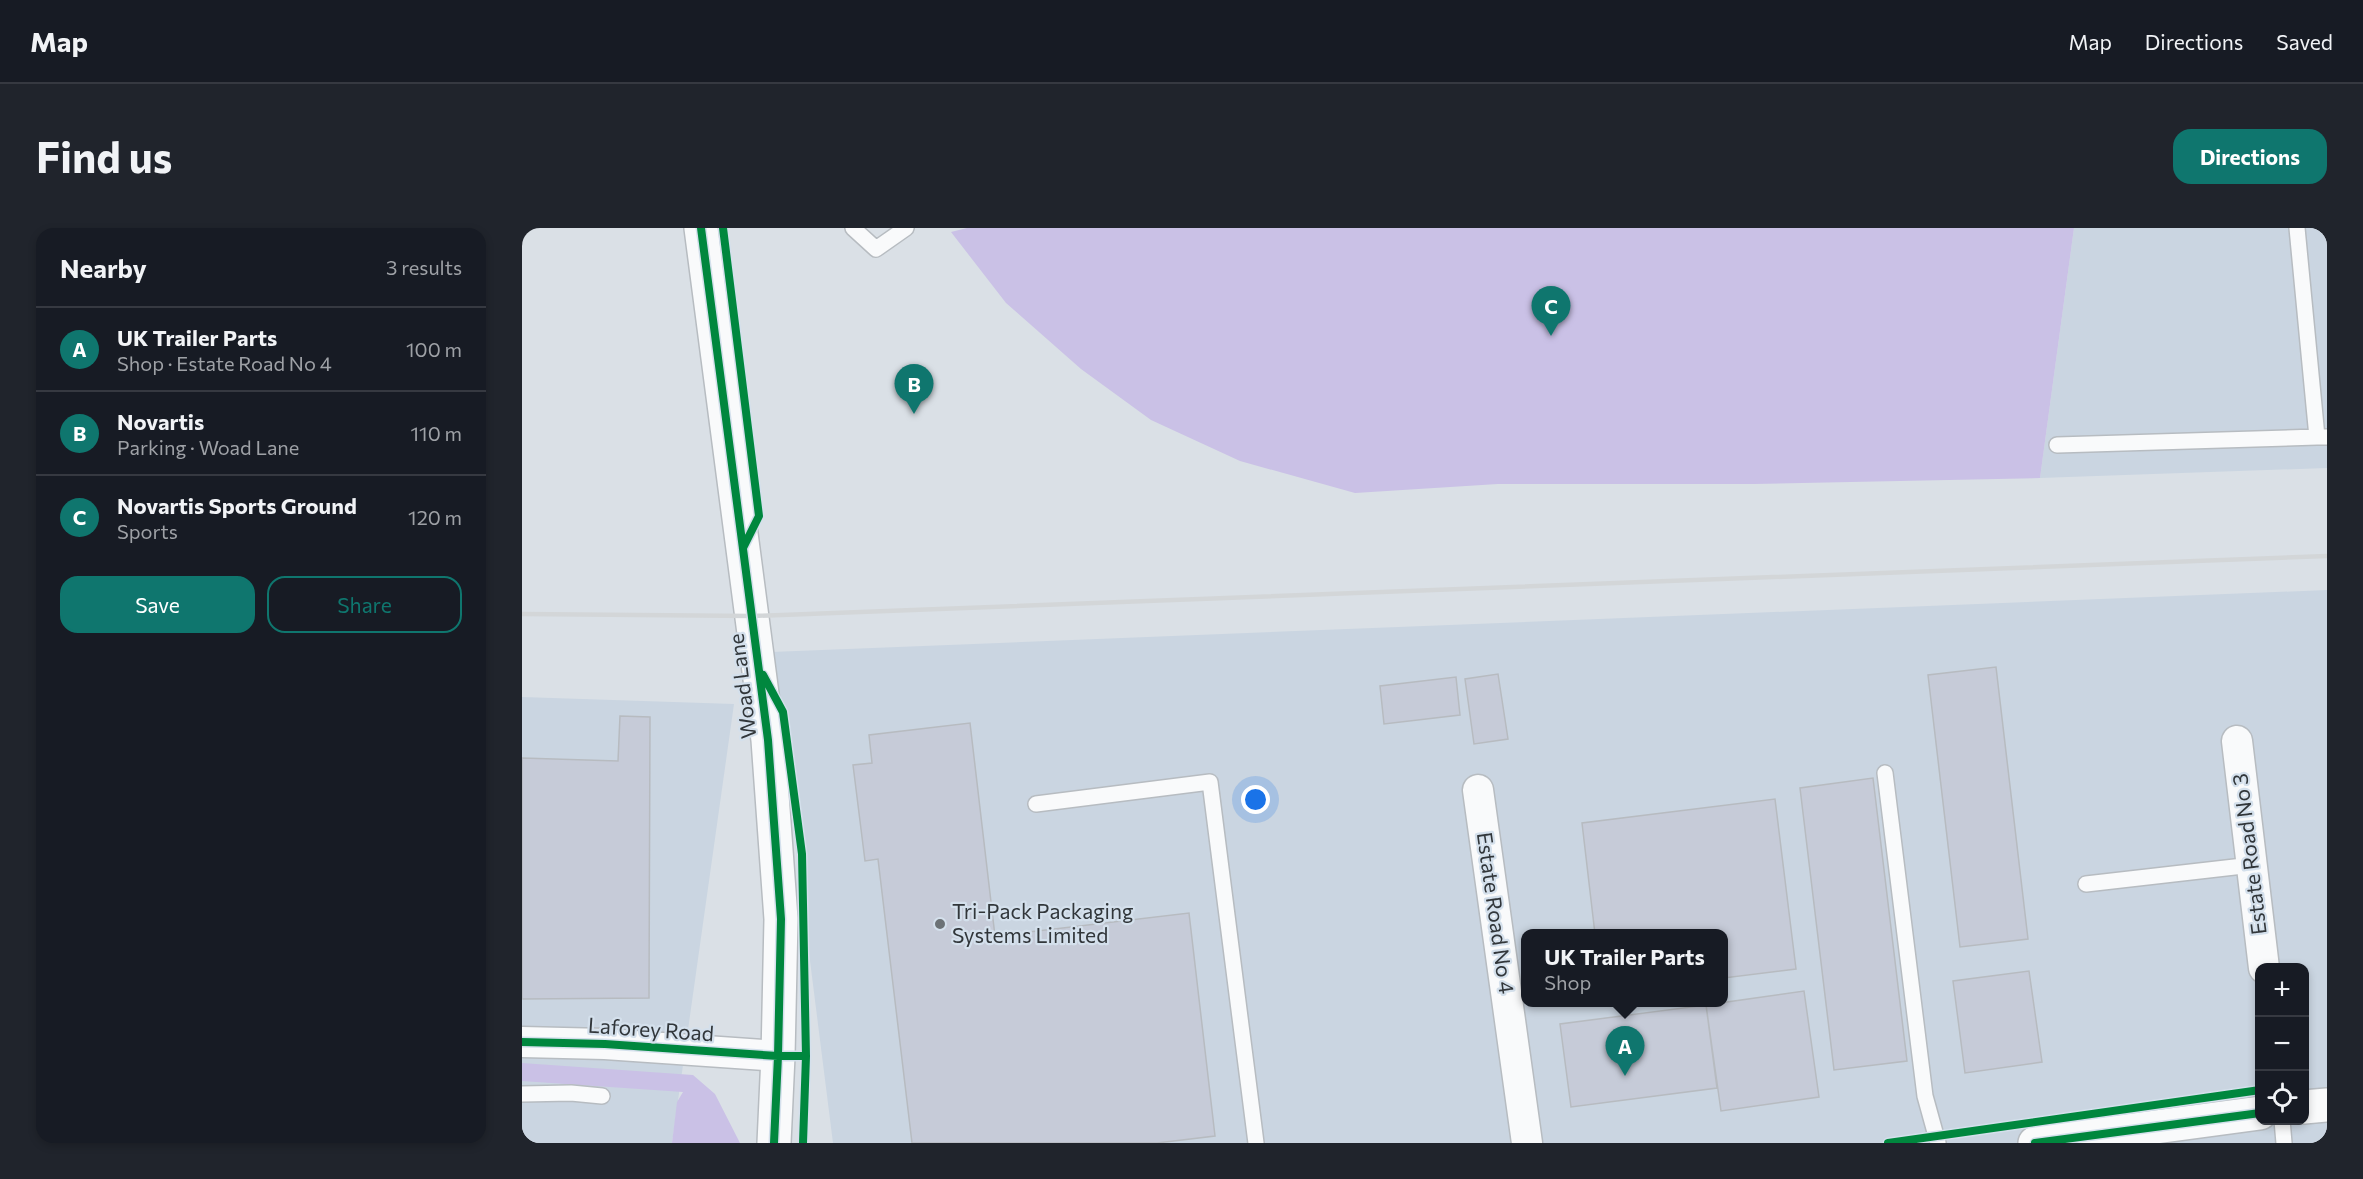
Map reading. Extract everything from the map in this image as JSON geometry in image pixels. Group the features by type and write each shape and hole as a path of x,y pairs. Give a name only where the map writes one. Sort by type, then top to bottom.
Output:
{"street":[{"name":"Woad Lane","path":"701,228 768,740 781,919 774,1143"},
{"name":"Estate Road No 3","path":"2237,741 2263,963"},
{"name":"Estate Road No 4","path":"1478,790 1527,1143"},
{"name":"Laforey Road","path":"522,1042 605,1044 778,1056"},
{"path":"2309,1107 2327,1105"},
{"path":"2035,1143 2255,1114"}],"lane":[{"path":"701,228 708,228"},
{"path":"853,228 876,249 906,228"},
{"path":"2057,445 2322,437 2297,228"},
{"path":"1885,773 1925,1096 1938,1143"},
{"path":"1036,804 1210,782 1256,1143"},
{"path":"2086,884 2252,865"},
{"path":"522,1094 571,1093 602,1096"},
{"path":"2282,1125 2284,1143"}],"shaded area":[{"path":"967,228 2074,228 2040,478 1754,484 1498,484 1355,493 1240,461 1151,420 1081,369 1006,303 951,232"},
{"path":"2074,228 2327,228 2327,468 2040,478"},
{"path":"2327,590 2327,1143 833,1143 771,652"},
{"path":"522,697 734,704 672,1143 522,1143"},
{"path":"522,1063 693,1075 715,1094 740,1143 672,1143 677,1102 683,1092 522,1081"}],"building":[{"path":"1996,667 2028,939 1960,947 1928,675"},
{"path":"1498,674 1508,739 1474,744 1465,679"},
{"path":"1456,677 1460,715 1384,724 1380,686"},
{"path":"620,716 650,717 649,998 522,999 522,758 618,761"},
{"name":"Tri-Pack Packaging Systems Limited","path":"970,723 995,936 1189,913 1215,1136 1157,1143 912,1143 878,859 865,861 853,765 872,763 869,735"},
{"path":"1873,778 1907,1061 1834,1070 1800,788"},
{"path":"1775,799 1796,969 1728,978 1728,929 1594,929 1582,823"},
{"path":"2029,971 2042,1062 1965,1073 1953,981"},
{"path":"1804,991 1819,1097 1721,1111 1706,1007 1728,1007 1728,1002"},
{"path":"1691,1007 1706,1007 1717,1088 1571,1107 1560,1024"}],"railway":[{"path":"522,614 753,616 2327,556"}],"cycle path":[{"path":"701,228 768,740 781,919 774,1143"},
{"path":"723,228 759,516 743,548"},
{"path":"763,675 783,712 802,854 806,1056 803,1143"},
{"path":"522,1042 605,1044 806,1056"},
{"path":"1888,1143 2255,1091"},
{"path":"2035,1143 2255,1114"}],"place":[{"name":"Novartis Sports Ground","path":"1551,336"},
{"name":"Novartis","path":"914,414"},
{"name":"Tri-Pack Packaging Systems Limited","path":"940,924"},
{"name":"UK Trailer Parts","path":"1625,1076"}]}
